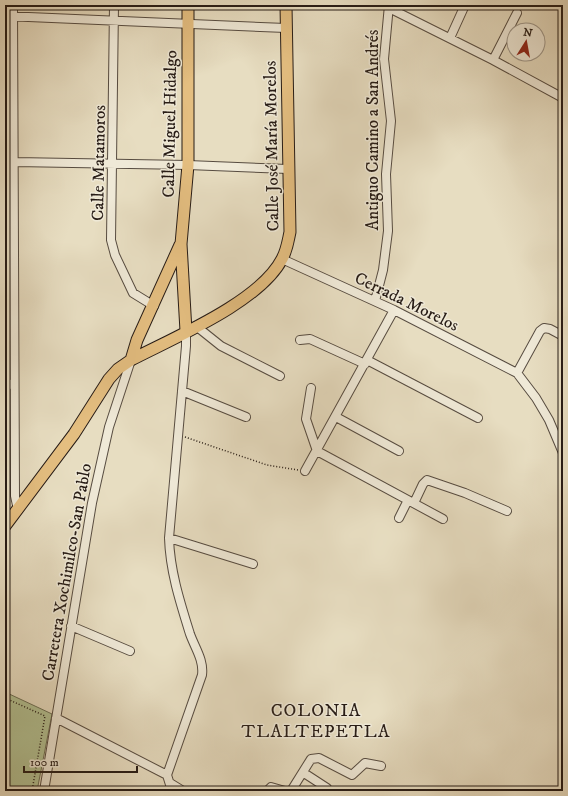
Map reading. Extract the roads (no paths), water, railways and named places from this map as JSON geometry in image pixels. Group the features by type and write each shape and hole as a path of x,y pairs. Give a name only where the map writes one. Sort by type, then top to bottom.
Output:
{"main road":[{"name":"Calle Miguel Hidalgo","path":"188,5 188,165 181,244 191,329"},
{"name":"Calle José María Morelos","path":"6,522 18,510 74,434 109,379 118,369 130,360 223,312 248,295 275,271 282,259 288,246 290,232 286,5"},
{"name":"Calle Miguel Hidalgo","path":"130,360 137,340 154,306 181,244"}],"street":[{"path":"13,5 9,16 15,162 14,386 15,496 18,510"},
{"name":"Calle Matamoros","path":"114,5 111,240 113,248 133,293 154,306"},
{"path":"450,38 465,5"},
{"path":"389,7 493,60 563,98"},
{"name":"Antiguo Camino a San Andrés","path":"375,301 385,263 388,231 386,174 391,121 384,59 389,7"},
{"path":"493,60 517,13"},
{"path":"9,16 286,28"},
{"path":"5,164 15,162 188,165 288,169"},
{"name":"Cerrada Morelos","path":"282,259 394,310 517,373"},
{"path":"306,471 394,310"},
{"path":"563,336 550,329 544,328 540,331 517,373 536,398 549,420 563,453"},
{"path":"183,791 171,787 167,775 202,675 203,666 191,637 177,593 169,559 169,538 186,346 191,329 280,376"},
{"path":"300,340 310,339 366,362 478,418"},
{"name":"Carretera Xochimilco-San Pablo","path":"44,791 71,626 103,449 130,360"},
{"path":"5,382 14,386"},
{"path":"311,388 306,419 317,451 443,519"},
{"path":"182,391 246,417"},
{"path":"336,417 399,451"},
{"path":"399,518 427,480 465,493 506,511"},
{"path":"169,538 253,564"},
{"path":"71,626 130,651"},
{"path":"56,718 167,775"},
{"path":"291,791 304,773 311,759 314,757 319,758 352,775 365,763 381,766"},
{"path":"304,773 327,788"},
{"path":"267,791 271,787 285,791"}],"district":[{"name":"COLONIA TLALTEPETLA","path":"316,720"}]}
